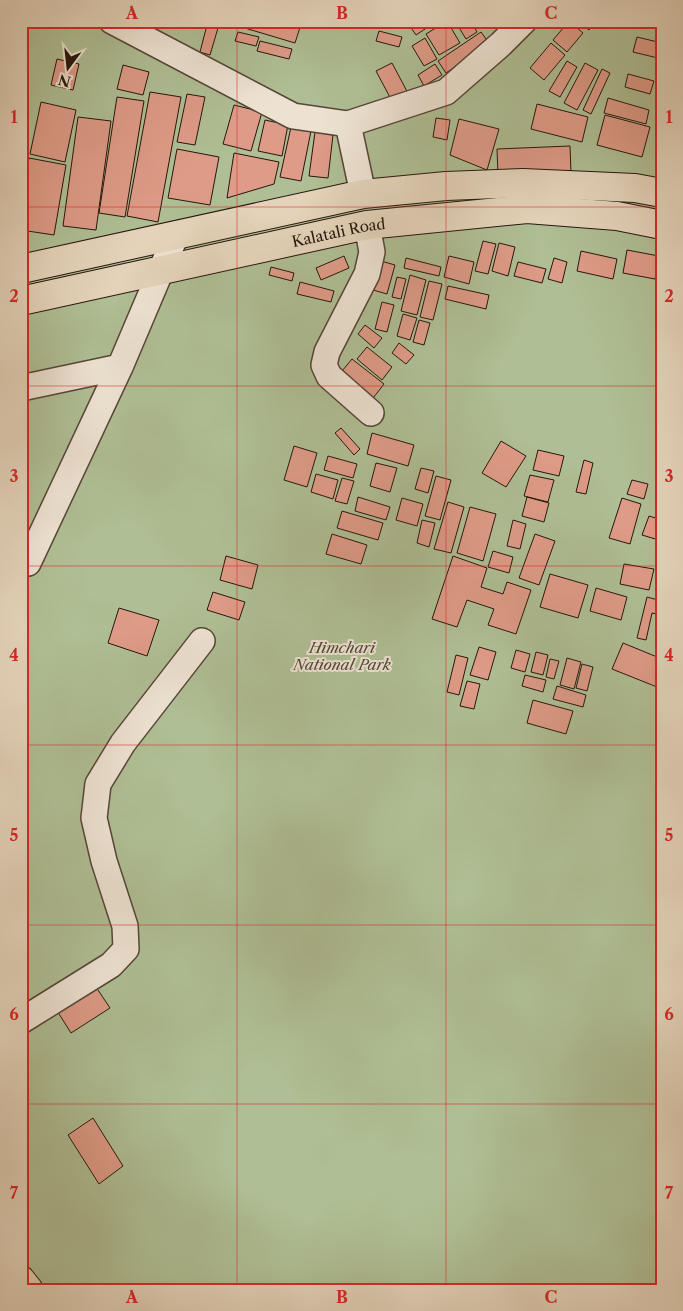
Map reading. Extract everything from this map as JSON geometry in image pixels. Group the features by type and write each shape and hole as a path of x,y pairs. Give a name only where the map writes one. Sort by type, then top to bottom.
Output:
{"main road":[{"path":"21,268 363,194 446,186 523,183 635,188 662,193"},
{"name":"Kalatali Road","path":"21,301 367,225 527,209 617,216 662,225"},
{"path":"21,1280 29,1290"}],"street":[{"path":"112,21 293,116 348,124 446,92 501,44 524,21"},
{"path":"348,124 363,194"},
{"path":"367,225 372,252 366,274 327,352 324,365 329,376 372,413"},
{"path":"28,563 120,367 176,235"},
{"path":"21,388 120,367"},
{"path":"21,1021 111,965 126,948 125,926 104,861 94,818 98,784 123,743 202,641"}],"green space":[{"name":"Himchari National Park","path":"21,21 662,21 662,1290 21,1290"}],"building":[{"path":"240,21 302,21 295,43 238,26"},
{"path":"437,21 416,35 407,22"},
{"path":"447,21 460,43 439,55 426,34"},
{"path":"455,21 471,21 477,32 466,39"},
{"path":"569,21 583,33 567,52 553,40"},
{"path":"577,21 596,21 589,30"},
{"path":"207,25 218,28 210,55 200,52"},
{"path":"379,31 402,37 399,47 376,41"},
{"path":"21,32 28,34 21,60"},
{"path":"238,32 259,37 256,46 235,41"},
{"path":"481,32 489,43 446,73 438,61"},
{"path":"637,37 662,43 662,59 633,52"},
{"path":"425,38 437,59 424,66 412,46"},
{"path":"260,41 292,49 289,59 257,51"},
{"path":"551,43 565,55 544,80 530,68"},
{"path":"57,59 79,64 73,90 51,85"},
{"path":"567,61 577,67 560,97 549,91"},
{"path":"392,63 409,95 393,103 376,71"},
{"path":"585,63 598,70 577,110 564,103"},
{"path":"435,64 442,75 424,86 418,75"},
{"path":"123,65 149,72 143,95 117,89"},
{"path":"602,69 610,73 591,114 583,110"},
{"path":"628,74 654,81 650,94 625,87"},
{"path":"150,92 181,97 158,222 127,216"},
{"path":"187,94 205,97 195,145 177,142"},
{"path":"117,97 144,101 125,217 99,213"},
{"path":"608,98 649,110 646,124 604,113"},
{"path":"41,102 76,110 65,162 30,154"},
{"path":"537,104 588,117 582,142 531,129"},
{"path":"234,105 262,112 251,151 223,144"},
{"path":"605,115 650,127 642,157 597,145"},
{"path":"78,117 111,121 96,230 63,226"},
{"path":"436,118 450,120 447,140 433,137"},
{"path":"459,119 499,129 487,170 450,155"},
{"path":"265,120 288,125 282,156 258,151"},
{"path":"291,127 311,131 301,181 280,177"},
{"path":"315,132 333,135 328,178 309,176"},
{"path":"570,146 571,173 498,175 497,149"},
{"path":"177,149 219,157 210,205 168,198"},
{"path":"234,153 279,162 274,184 227,198"},
{"path":"29,158 66,165 54,235 21,230 21,206"},
{"path":"483,241 496,244 488,274 475,271"},
{"path":"499,243 515,247 508,276 492,271"},
{"path":"627,250 659,256 655,279 623,273"},
{"path":"581,251 617,259 613,279 577,271"},
{"path":"344,256 349,268 321,280 316,268"},
{"path":"449,256 474,262 469,284 444,277"},
{"path":"406,258 441,267 439,276 404,268"},
{"path":"554,258 567,262 562,283 548,279"},
{"path":"381,261 395,265 387,294 373,290"},
{"path":"518,262 546,269 542,283 514,276"},
{"path":"271,267 294,273 292,281 269,275"},
{"path":"410,275 426,280 417,315 401,311"},
{"path":"397,277 406,279 401,299 392,297"},
{"path":"429,281 442,284 433,320 420,317"},
{"path":"300,282 334,291 331,302 297,294"},
{"path":"448,286 489,295 486,309 445,299"},
{"path":"382,302 394,305 387,332 375,329"},
{"path":"403,314 417,318 410,340 397,336"},
{"path":"419,320 430,323 424,345 413,342"},
{"path":"365,325 382,338 374,348 358,334"},
{"path":"399,343 414,355 406,364 392,353"},
{"path":"367,347 392,367 382,380 357,359"},
{"path":"352,359 384,384 370,402 337,377"},
{"path":"341,428 360,449 354,455 335,433"},
{"path":"372,433 414,445 408,466 367,454"},
{"path":"501,441 526,456 506,487 482,473"},
{"path":"294,446 317,453 307,487 284,480"},
{"path":"538,450 564,456 559,476 533,470"},
{"path":"328,456 357,464 353,478 324,470"},
{"path":"584,460 593,463 586,494 576,492"},
{"path":"376,463 397,468 390,492 370,486"},
{"path":"421,468 434,471 428,493 415,489"},
{"path":"316,474 338,480 333,499 311,492"},
{"path":"530,475 554,480 548,502 524,496"},
{"path":"436,476 451,480 440,520 425,516"},
{"path":"342,478 354,481 347,504 335,501"},
{"path":"632,480 648,484 644,499 627,494"},
{"path":"662,494 662,516 656,514"},
{"path":"358,497 390,507 386,520 355,511"},
{"path":"527,497 549,503 544,522 522,516"},
{"path":"402,498 423,504 417,526 396,520"},
{"path":"622,498 641,504 630,544 609,538"},
{"path":"448,502 464,507 451,553 434,549"},
{"path":"470,507 496,514 483,561 457,553"},
{"path":"342,511 383,523 378,540 337,528"},
{"path":"649,516 662,520 662,541 642,535"},
{"path":"422,520 435,523 429,547 417,543"},
{"path":"513,520 526,524 520,549 507,546"},
{"path":"332,534 367,545 361,564 326,554"},
{"path":"535,534 555,541 539,585 519,578"},
{"path":"493,551 513,557 509,573 488,567"},
{"path":"226,556 258,565 252,589 220,580"},
{"path":"453,556 487,568 481,587 503,594 507,582 531,590 516,634 488,625 494,609 467,600 457,627 432,619"},
{"path":"624,564 654,569 649,590 620,584"},
{"path":"550,574 588,585 578,618 540,607"},
{"path":"596,588 627,597 621,620 590,611"},
{"path":"213,592 245,602 239,620 207,610"},
{"path":"647,597 662,601 662,615 652,613 646,640 637,638"},
{"path":"119,608 159,620 147,656 108,643"},
{"path":"623,643 662,659 662,689 612,669"},
{"path":"479,647 496,652 488,680 470,675"},
{"path":"516,650 530,654 525,672 511,668"},
{"path":"536,652 548,655 543,675 531,672"},
{"path":"456,655 468,658 459,695 447,692"},
{"path":"567,658 581,662 574,689 560,685"},
{"path":"550,659 559,661 554,679 546,677"},
{"path":"582,664 593,667 587,691 576,688"},
{"path":"525,675 546,680 543,692 522,686"},
{"path":"467,681 480,684 474,709 460,706"},
{"path":"557,686 586,695 583,707 553,699"},
{"path":"533,700 573,711 566,734 527,723"},
{"path":"92,981 110,1008 71,1033 54,1006"},
{"path":"93,1118 123,1166 99,1184 68,1135"}]}
